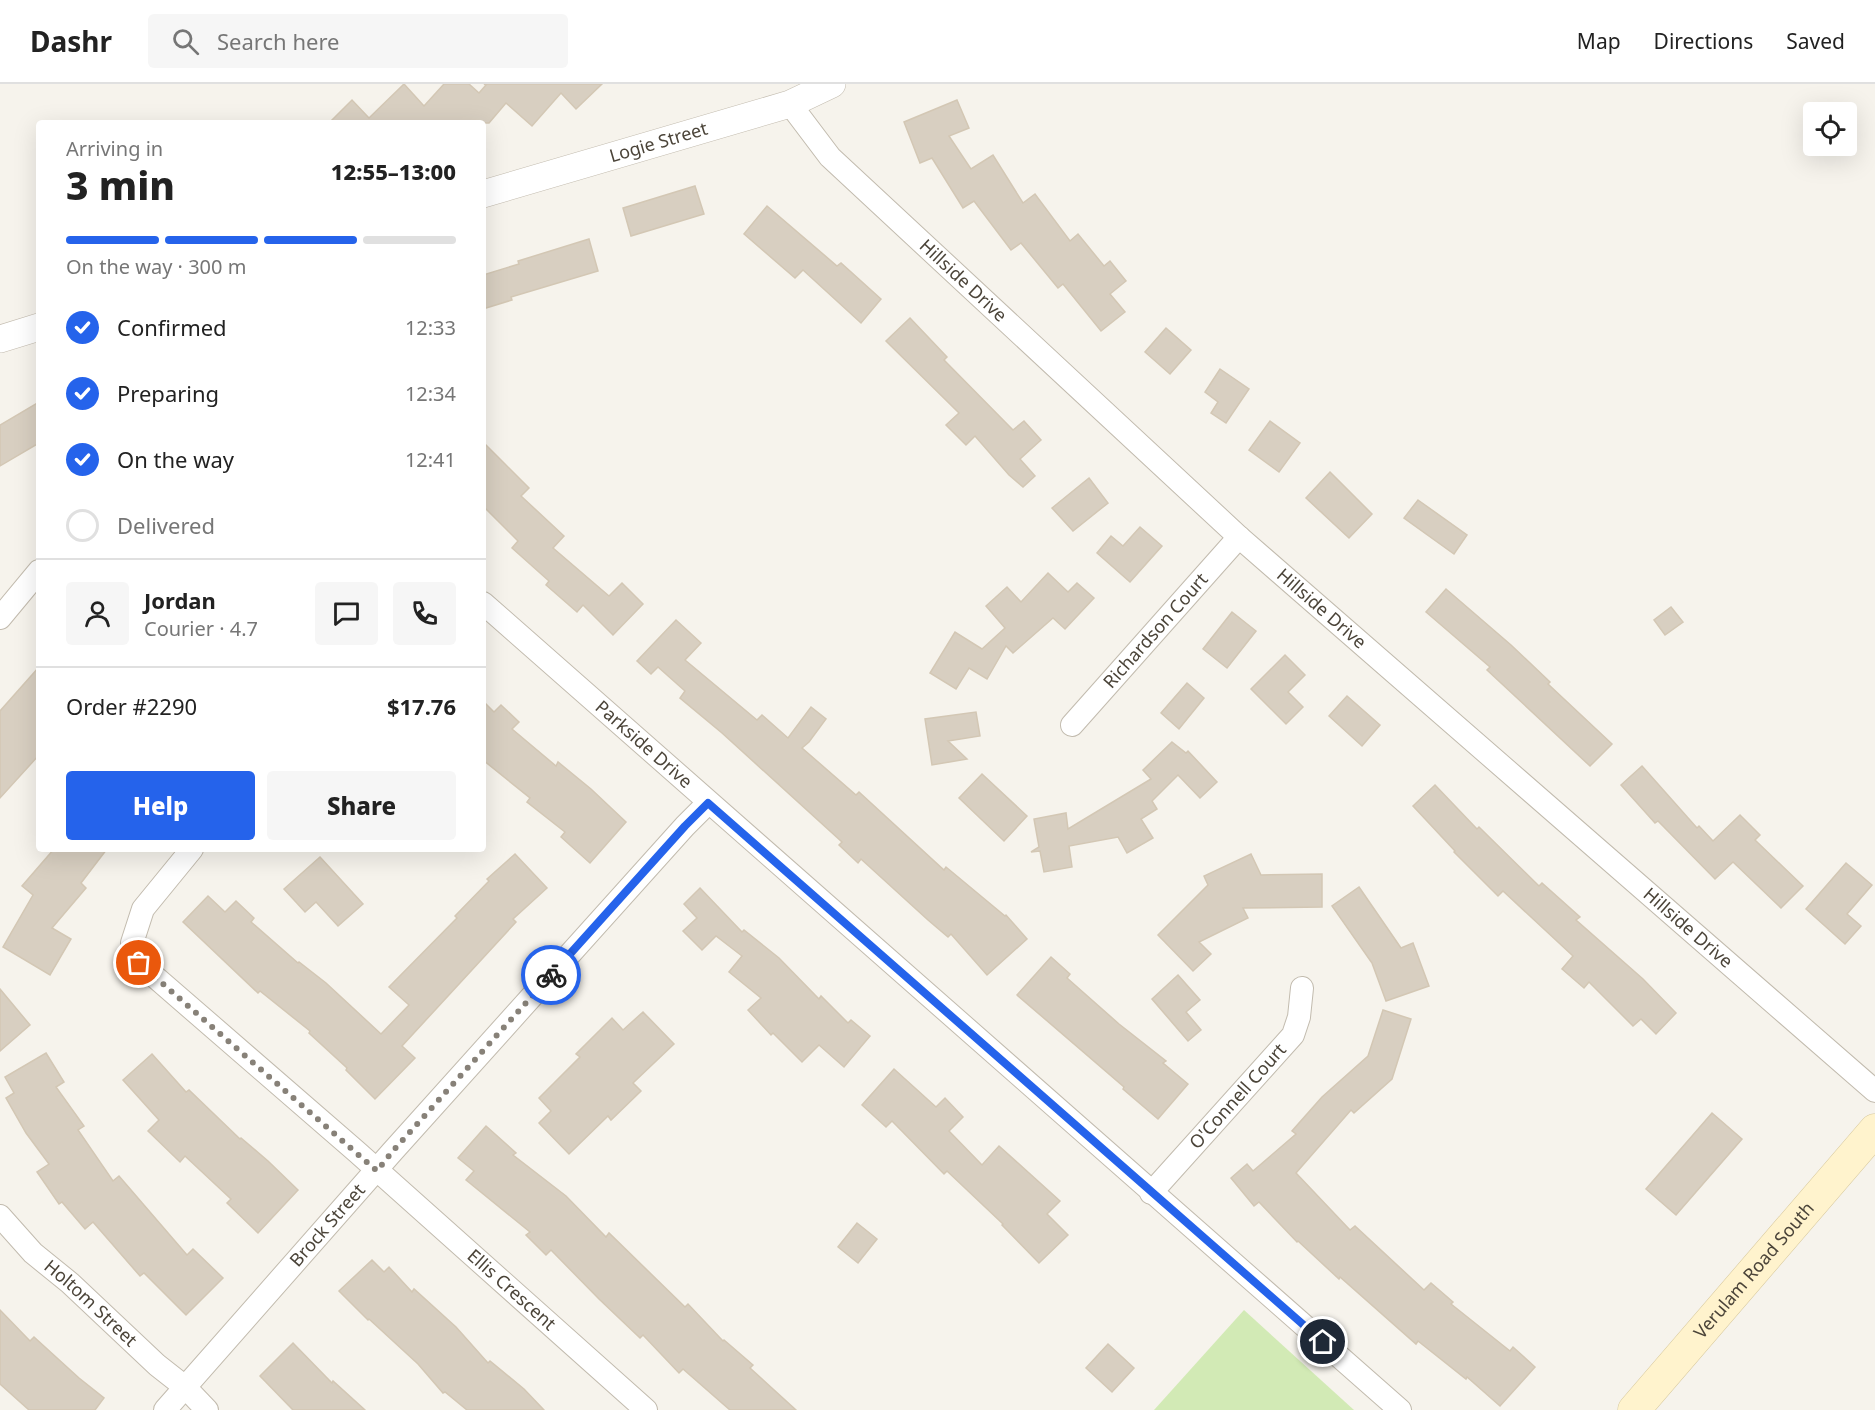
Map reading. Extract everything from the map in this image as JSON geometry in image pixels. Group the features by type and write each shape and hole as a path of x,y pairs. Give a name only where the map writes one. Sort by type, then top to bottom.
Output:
{"main road":[{"name":"Verulam Road South","path":"1634,1410 1875,1130"}],"street":[{"name":"Logie Street","path":"486,193 790,104 832,84"},
{"name":"Hillside Drive","path":"790,104 830,157 1239,537 1875,1091"},
{"path":"0,339 36,328"},
{"name":"Richardson Court","path":"1072,724 1239,537"},
{"path":"0,618 36,575"},
{"name":"Parkside Drive","path":"486,606 1400,1410"},
{"name":"Brock Street","path":"165,1410 392,1152 708,803"},
{"name":"Ellis Crescent","path":"190,852 143,909 132,943 139,963 646,1410"},
{"name":"O'Connell Court","path":"1151,1193 1293,1035 1299,1017 1302,988"},
{"name":"Holtom Street","path":"0,1216 33,1253 70,1283 157,1365 185,1387"},
{"path":"185,1387 207,1410"}],"green space":[{"path":"1244,1310 1354,1410 1154,1410"}],"building":[{"path":"404,84 424,106 444,84 469,84 479,93 486,85 484,84 602,84 576,109 561,93 532,126 506,103 489,123 486,123 486,120 332,120 352,100 369,118"},
{"path":"957,100 969,128 949,136 971,169 993,155 1023,203 1035,194 1070,241 1078,234 1104,266 1110,261 1126,281 1110,294 1125,312 1101,331 1063,284 1058,288 1021,243 1011,250 974,201 963,208 932,158 920,163 904,122"},
{"path":"695,186 704,214 631,236 623,208"},
{"path":"767,206 837,266 841,263 881,299 861,323 803,270 795,278 744,234"},
{"path":"589,239 598,271 511,297 512,300 486,308 486,274 519,264 518,261"},
{"path":"910,318 947,357 944,360 1013,430 1024,421 1041,440 1020,459 1035,476 1023,487 1009,475 975,436 966,445 946,425 959,413 886,341"},
{"path":"1166,328 1191,350 1170,374 1145,352"},
{"path":"1220,369 1249,389 1226,423 1211,413 1218,402 1205,392"},
{"path":"36,404 36,445 0,466 0,425"},
{"path":"1270,421 1300,443 1279,472 1249,450"},
{"path":"486,445 529,488 521,496 564,536 553,548 609,596 622,583 643,604 613,635 583,605 577,612 546,585 549,581 512,548 518,541 486,509"},
{"path":"1330,472 1372,514 1349,538 1306,498"},
{"path":"1089,478 1108,503 1073,531 1052,508"},
{"path":"1418,500 1467,535 1454,554 1404,518"},
{"path":"1140,527 1162,546 1130,582 1097,553 1111,536 1123,546"},
{"path":"1048,573 1068,592 1077,583 1094,598 1065,629 1053,618 1013,653 1006,646 987,679 969,668 956,689 930,673 955,632 982,649 1005,628 986,606 1007,587 1021,602"},
{"path":"1446,589 1511,645 1550,682 1548,684 1612,744 1590,766 1487,670 1490,667 1426,612"},
{"path":"1671,607 1683,622 1665,635 1654,620"},
{"path":"1232,612 1256,631 1227,668 1203,649"},
{"path":"676,620 701,643 685,660 757,720 762,715 788,738 811,707 826,719 802,748 856,795 859,792 944,870 946,867 1006,915 1027,939 987,975 951,934 948,937 861,859 858,863 839,845 842,842 680,698 685,691 658,667 651,674 637,661"},
{"path":"1285,655 1305,675 1288,692 1303,707 1286,724 1251,689"},
{"path":"36,670 36,758 0,798 0,711"},
{"path":"1187,683 1204,698 1179,729 1161,713"},
{"path":"1347,696 1380,725 1362,746 1329,716"},
{"path":"486,704 494,712 501,705 519,722 512,729 556,766 558,762 626,822 590,863 561,837 565,832 527,802 530,798 486,762"},
{"path":"976,712 980,736 948,741 967,759 932,765 925,719"},
{"path":"1172,742 1186,753 1188,751 1217,782 1200,798 1178,775 1152,801 1157,809 1141,819 1153,838 1127,853 1118,837 1069,846 1072,867 1044,872 1040,851 1031,852 1039,847 1034,819 1066,813 1068,829 1151,779 1143,770"},
{"path":"1642,766 1697,828 1699,826 1713,841 1740,815 1760,835 1755,840 1803,886 1781,908 1733,862 1715,879 1658,821 1655,823 1621,785"},
{"path":"982,774 1027,816 1004,841 959,798"},
{"path":"1435,785 1477,829 1479,827 1539,886 1542,883 1580,917 1576,920 1643,979 1676,1013 1656,1034 1641,1019 1633,1026 1589,982 1584,988 1562,969 1573,956 1503,891 1498,896 1413,806"},
{"path":"51,852 105,852 81,883 86,888 52,928 71,939 50,975 3,947 33,895 22,886"},
{"path":"515,854 547,888 513,919 516,922 402,1046 415,1058 375,1099 346,1070 347,1068 309,1033 310,1031 260,991 258,993 183,922 208,896 225,912 236,901 254,918 251,922 298,963 326,983 381,1034 409,1005 389,987 457,918 455,916 489,881 487,879"},
{"path":"1251,854 1261,875 1322,874 1322,907 1243,908 1248,918 1199,942 1211,954 1193,971 1158,935 1208,885 1204,876"},
{"path":"320,857 363,904 338,926 316,902 305,912 284,889"},
{"path":"1846,863 1872,885 1847,914 1861,926 1845,944 1806,909"},
{"path":"1359,887 1401,948 1413,943 1429,986 1386,1001 1372,963 1332,906"},
{"path":"700,888 742,932 744,930 779,958 819,999 821,996 848,1023 851,1020 870,1036 844,1067 819,1045 802,1062 773,1033 771,1035 748,1010 761,998 729,972 742,956 716,936 702,950 683,931 697,918 684,904"},
{"path":"1051,957 1070,974 1067,978 1119,1024 1166,1061 1163,1063 1188,1084 1158,1119 1017,995"},
{"path":"1178,975 1200,1000 1186,1012 1201,1030 1188,1041 1152,999"},
{"path":"0,989 30,1025 0,1051"},
{"path":"1383,1010 1411,1019 1392,1079 1354,1113 1351,1110 1296,1173 1350,1230 1355,1226 1424,1290 1431,1283 1453,1302 1451,1304 1510,1351 1513,1347 1535,1367 1500,1406 1467,1377 1466,1379 1418,1341 1416,1344 1340,1277 1339,1279 1297,1242 1259,1202 1254,1206 1231,1178 1247,1164 1253,1171 1296,1134 1292,1131 1322,1097 1368,1056"},
{"path":"643,1012 674,1044 633,1083 641,1091 611,1120 608,1116 569,1154 539,1123 551,1111 539,1098 580,1057 576,1054 612,1018 623,1030"},
{"path":"46,1053 64,1082 56,1087 84,1126 78,1130 113,1181 119,1176 187,1255 193,1249 223,1278 186,1315 144,1273 140,1276 93,1222 85,1229 62,1202 59,1204 37,1172 49,1164 26,1133 6,1098 14,1093 5,1077"},
{"path":"152,1054 186,1092 189,1090 298,1190 258,1233 227,1203 231,1199 185,1156 180,1162 148,1131 159,1120 123,1080"},
{"path":"894,1069 936,1107 945,1098 963,1117 949,1131 982,1165 999,1146 1060,1201 1047,1214 1068,1235 1039,1263 1003,1224 947,1171 944,1174 892,1121 886,1127 862,1105"},
{"path":"1712,1113 1742,1139 1676,1215 1646,1189"},
{"path":"486,1126 516,1153 513,1155 566,1196 606,1237 609,1233 685,1307 688,1304 723,1341 753,1365 750,1368 796,1410 730,1410 683,1369 679,1373 643,1335 640,1338 551,1250 546,1255 526,1235 530,1232 466,1180 474,1171 458,1158"},
{"path":"857,1223 877,1239 858,1263 838,1247"},
{"path":"372,1260 384,1272 389,1267 412,1292 414,1289 456,1327 488,1363 490,1361 524,1389 544,1410 467,1410 445,1392 443,1393 418,1364 339,1291"},
{"path":"0,1310 30,1341 34,1337 104,1398 95,1410 29,1410 0,1384"},
{"path":"293,1343 332,1383 333,1381 365,1410 293,1410 260,1376"},
{"path":"1108,1344 1134,1368 1112,1392 1086,1368"}],"way so far":[{"path":"139,963 377,1171 551,975"}],"route":[{"path":"551,975 708,803 1323,1342"}]}
